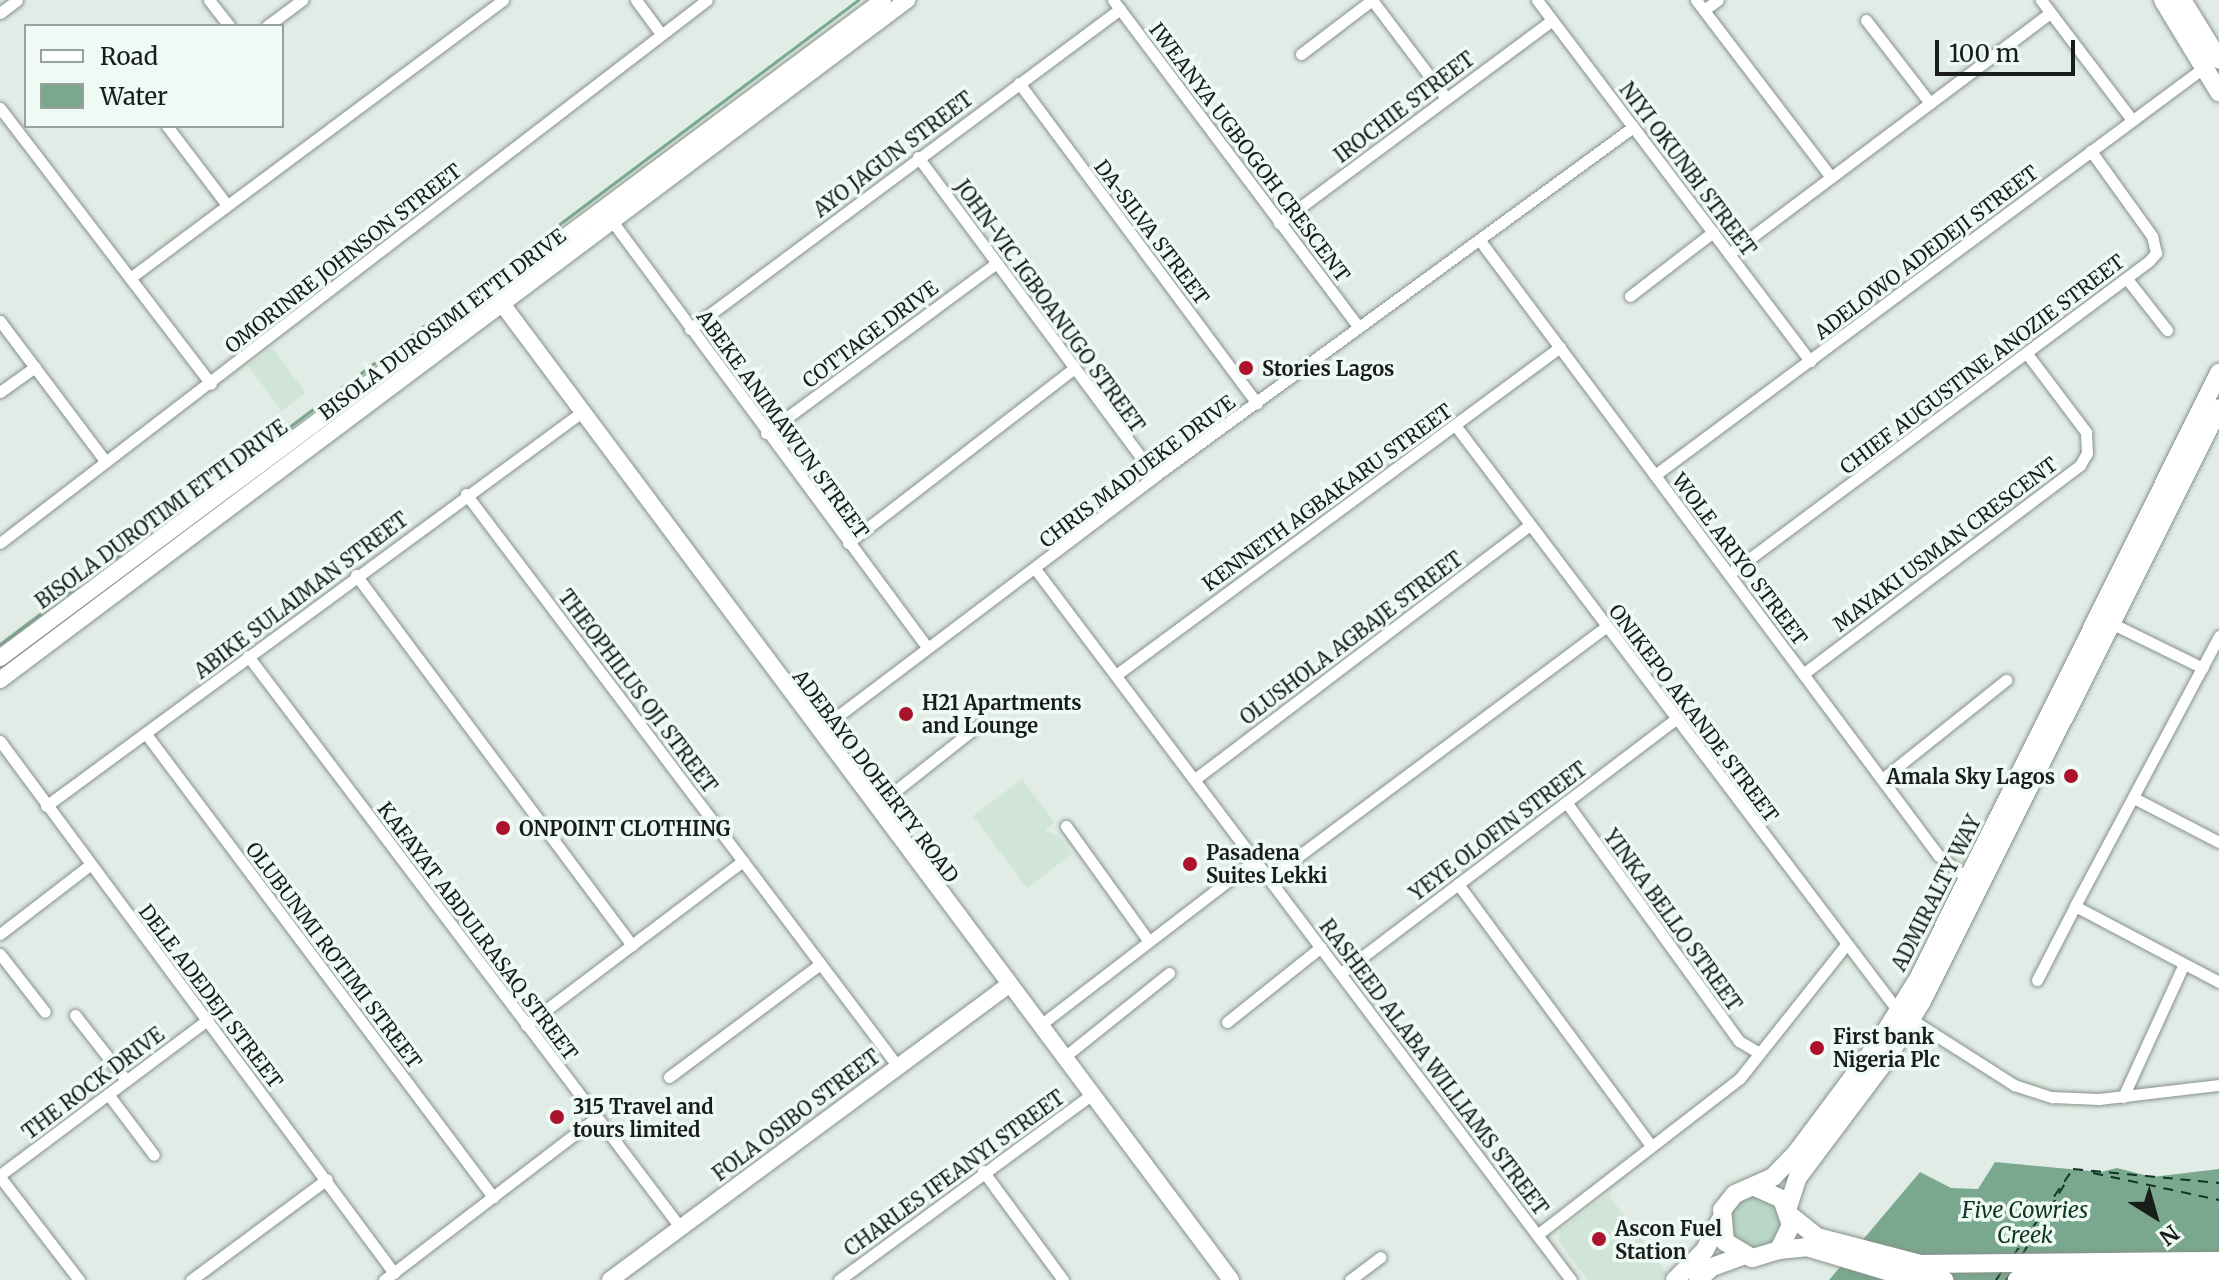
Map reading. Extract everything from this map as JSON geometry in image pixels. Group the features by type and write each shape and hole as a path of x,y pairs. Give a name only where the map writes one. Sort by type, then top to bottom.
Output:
{"main road":[{"name":"BISOLA DUROTIMI ETTI DRIVE","path":"0,658 498,299 883,0"},
{"name":"BISOLA DUROSIMI ETTI DRIVE","path":"0,680 498,299 612,221 907,0"},
{"path":"2163,0 2213,61"},
{"path":"2182,0 2213,61 2219,92"},
{"name":"ADEBAYO DOHERTY ROAD","path":"498,299 579,414 1231,1280"},
{"name":"ADMIRALTY WAY","path":"1974,882 2219,373"},
{"name":"ADMIRALTY WAY","path":"1789,1212 1798,1177 1886,1060 1904,1015 2111,623 2219,408"},
{"name":"FOLA OSIBO STREET","path":"610,1280 896,1064 1008,985"},
{"name":"ADMIRALTY WAY","path":"1755,1187 1773,1177 1797,1152 1904,1015"},
{"path":"1675,1280 1705,1250 1727,1201 1755,1187 1774,1192 1816,1243 1890,1272 1944,1280"},
{"path":"1779,1250 1789,1234 1789,1212"},
{"path":"1720,1221 1725,1242 1743,1256"},
{"path":"1698,1280 1712,1267 1743,1256 1762,1258 1779,1250 1816,1243 1952,1267 2219,1261"},
{"path":"2017,1280 2219,1273"}],"street":[{"path":"0,13 17,0"},
{"path":"209,0 227,24"},
{"path":"270,24 302,0"},
{"path":"130,278 503,0"},
{"path":"636,0 661,34"},
{"name":"OMORINRE JOHNSON STREET","path":"0,543 211,384 707,0"},
{"path":"1301,54 1372,0 1446,98"},
{"name":"NIYI OKUNBI STREET","path":"1537,0 1810,361"},
{"path":"1696,0 1831,177"},
{"path":"1704,10 1718,0"},
{"path":"2041,0 2132,120"},
{"name":"AYO JAGUN STREET","path":"690,329 1019,83 1117,5"},
{"name":"IWEANYA UGBOGOH CRESCENT","path":"1117,5 1358,326"},
{"path":"1729,254 2050,13"},
{"name":"IROCHIE STREET","path":"1279,223 1552,20"},
{"path":"1866,20 1930,103"},
{"name":"ADELOWO ADEDEJI STREET","path":"1655,475 2213,61"},
{"name":"DA-SILVA STREET","path":"1019,83 1257,403"},
{"path":"0,108 211,384"},
{"name":"CHRIS MADUEKE DRIVE","path":"818,731 927,647 1036,570 1155,476 1358,326 1481,242 1633,127"},
{"path":"169,128 227,205"},
{"name":"CHIEF AUGUSTINE ANOZIE STREET","path":"1729,574 2028,355 2149,261 2156,245 2091,151"},
{"name":"JOHN-VIC IGBOANUGO STREET","path":"918,157 1072,370 1155,476"},
{"name":"ABEKE ANIMAWUN STREET","path":"612,221 927,647"},
{"path":"1630,296 1713,232"},
{"name":"WOLE ARIYO STREET","path":"1481,242 1938,855 1974,882"},
{"name":"COTTAGE DRIVE","path":"766,433 995,264"},
{"path":"2127,279 2167,330"},
{"path":"0,321 106,462"},
{"name":"KENNETH AGBAKARU STREET","path":"1116,675 1560,347"},
{"name":"MAYAKI USMAN CRESCENT","path":"1803,674 2080,465 2087,453 2086,432 2028,355"},
{"path":"0,392 35,367"},
{"path":"848,543 1072,370"},
{"name":"ABIKE SULAIMAN STREET","path":"46,806 466,494 579,414"},
{"name":"ONIKEPO AKANDE STREET","path":"1455,425 1845,946 1904,1015 2014,1085 2052,1097 2123,1097 2219,1085"},
{"name":"THEOPHILUS OJI STREET","path":"466,494 896,1064"},
{"name":"OLUSHOLA AGBAJE STREET","path":"1195,779 1530,525"},
{"name":"RASHEED ALABA WILLIAMS STREET","path":"1036,570 1571,1280"},
{"path":"356,575 632,945"},
{"path":"2111,623 2203,668"},
{"path":"1269,878 1606,627"},
{"path":"2037,980 2136,799 2219,636"},
{"name":"KAFAYAT ABDULRASAQ STREET","path":"248,656 680,1227"},
{"path":"1882,779 2006,680"},
{"name":"YEYE OLOFIN STREET","path":"1341,973 1677,718"},
{"path":"875,807 980,724"},
{"name":"OLUBUNMI ROTIMI STREET","path":"146,734 493,1197"},
{"name":"DELE ADEDEJI STREET","path":"0,741 327,1179 389,1276"},
{"path":"2136,799 2219,842"},
{"name":"YINKA BELLO STREET","path":"1566,802 1739,1041 1757,1052"},
{"path":"1066,826 1148,940"},
{"path":"1039,1026 1255,860"},
{"path":"526,1025 743,861"},
{"path":"0,934 90,865"},
{"path":"1458,884 1651,1146"},
{"path":"2075,906 2219,982"},
{"path":"1537,1235 1740,1078 1757,1052 1845,946"},
{"path":"1227,1022 1321,947"},
{"path":"0,954 45,1012"},
{"path":"669,1077 820,964"},
{"path":"2123,1097 2184,964"},
{"path":"1063,1058 1169,973"},
{"path":"75,1015 126,1080"},
{"name":"THE ROCK DRIVE","path":"0,1176 207,1020"},
{"path":"108,1094 154,1155"},
{"name":"CHARLES IFEANYI STREET","path":"839,1280 983,1171 1091,1095"},
{"path":"389,1276 596,1118"},
{"path":"983,1171 1060,1276 1045,1280"},
{"path":"0,1176 79,1280"},
{"path":"191,1280 327,1179"},
{"path":"1350,1280 1380,1257"}],"shaded area":[{"path":"272,348 306,393 282,411 248,366"},
{"path":"1022,779 1054,822 1045,830 1059,836 1072,854 1027,888 973,816"},
{"path":"1753,1193 1782,1210 1781,1239 1757,1253 1733,1242 1730,1208"},
{"name":"Ascon Fuel Station","path":"1608,1194 1667,1273 1660,1280 1587,1280 1559,1241 1560,1230"}],"water":[{"name":"Five Cowries Creek","path":"1995,1162 2101,1172 2117,1168 2152,1177 2219,1169 2219,1280 1829,1280 1920,1172 1951,1188 1978,1189"}],"waterway":[{"path":"0,644 858,0"}],"ferry route":[{"path":"2013,1256 2073,1169 2219,1183"},
{"path":"2093,1173 2219,1200"},
{"path":"2022,1255 2064,1185"},
{"path":"1996,1280 2002,1271"},
{"path":"2006,1280 2012,1271"}],"place":[{"name":"Stories Lagos","path":"1246,368"},
{"name":"H21 Apartments and Lounge","path":"906,714"},
{"name":"Amala Sky Lagos","path":"2071,776"},
{"name":"ONPOINT CLOTHING","path":"503,828"},
{"name":"Pasadena Suites Lekki","path":"1190,864"},
{"name":"First bank Nigeria Plc","path":"1817,1048"},
{"name":"315 Travel and tours limited","path":"557,1117"},
{"name":"Ascon Fuel Station","path":"1599,1239"}]}
